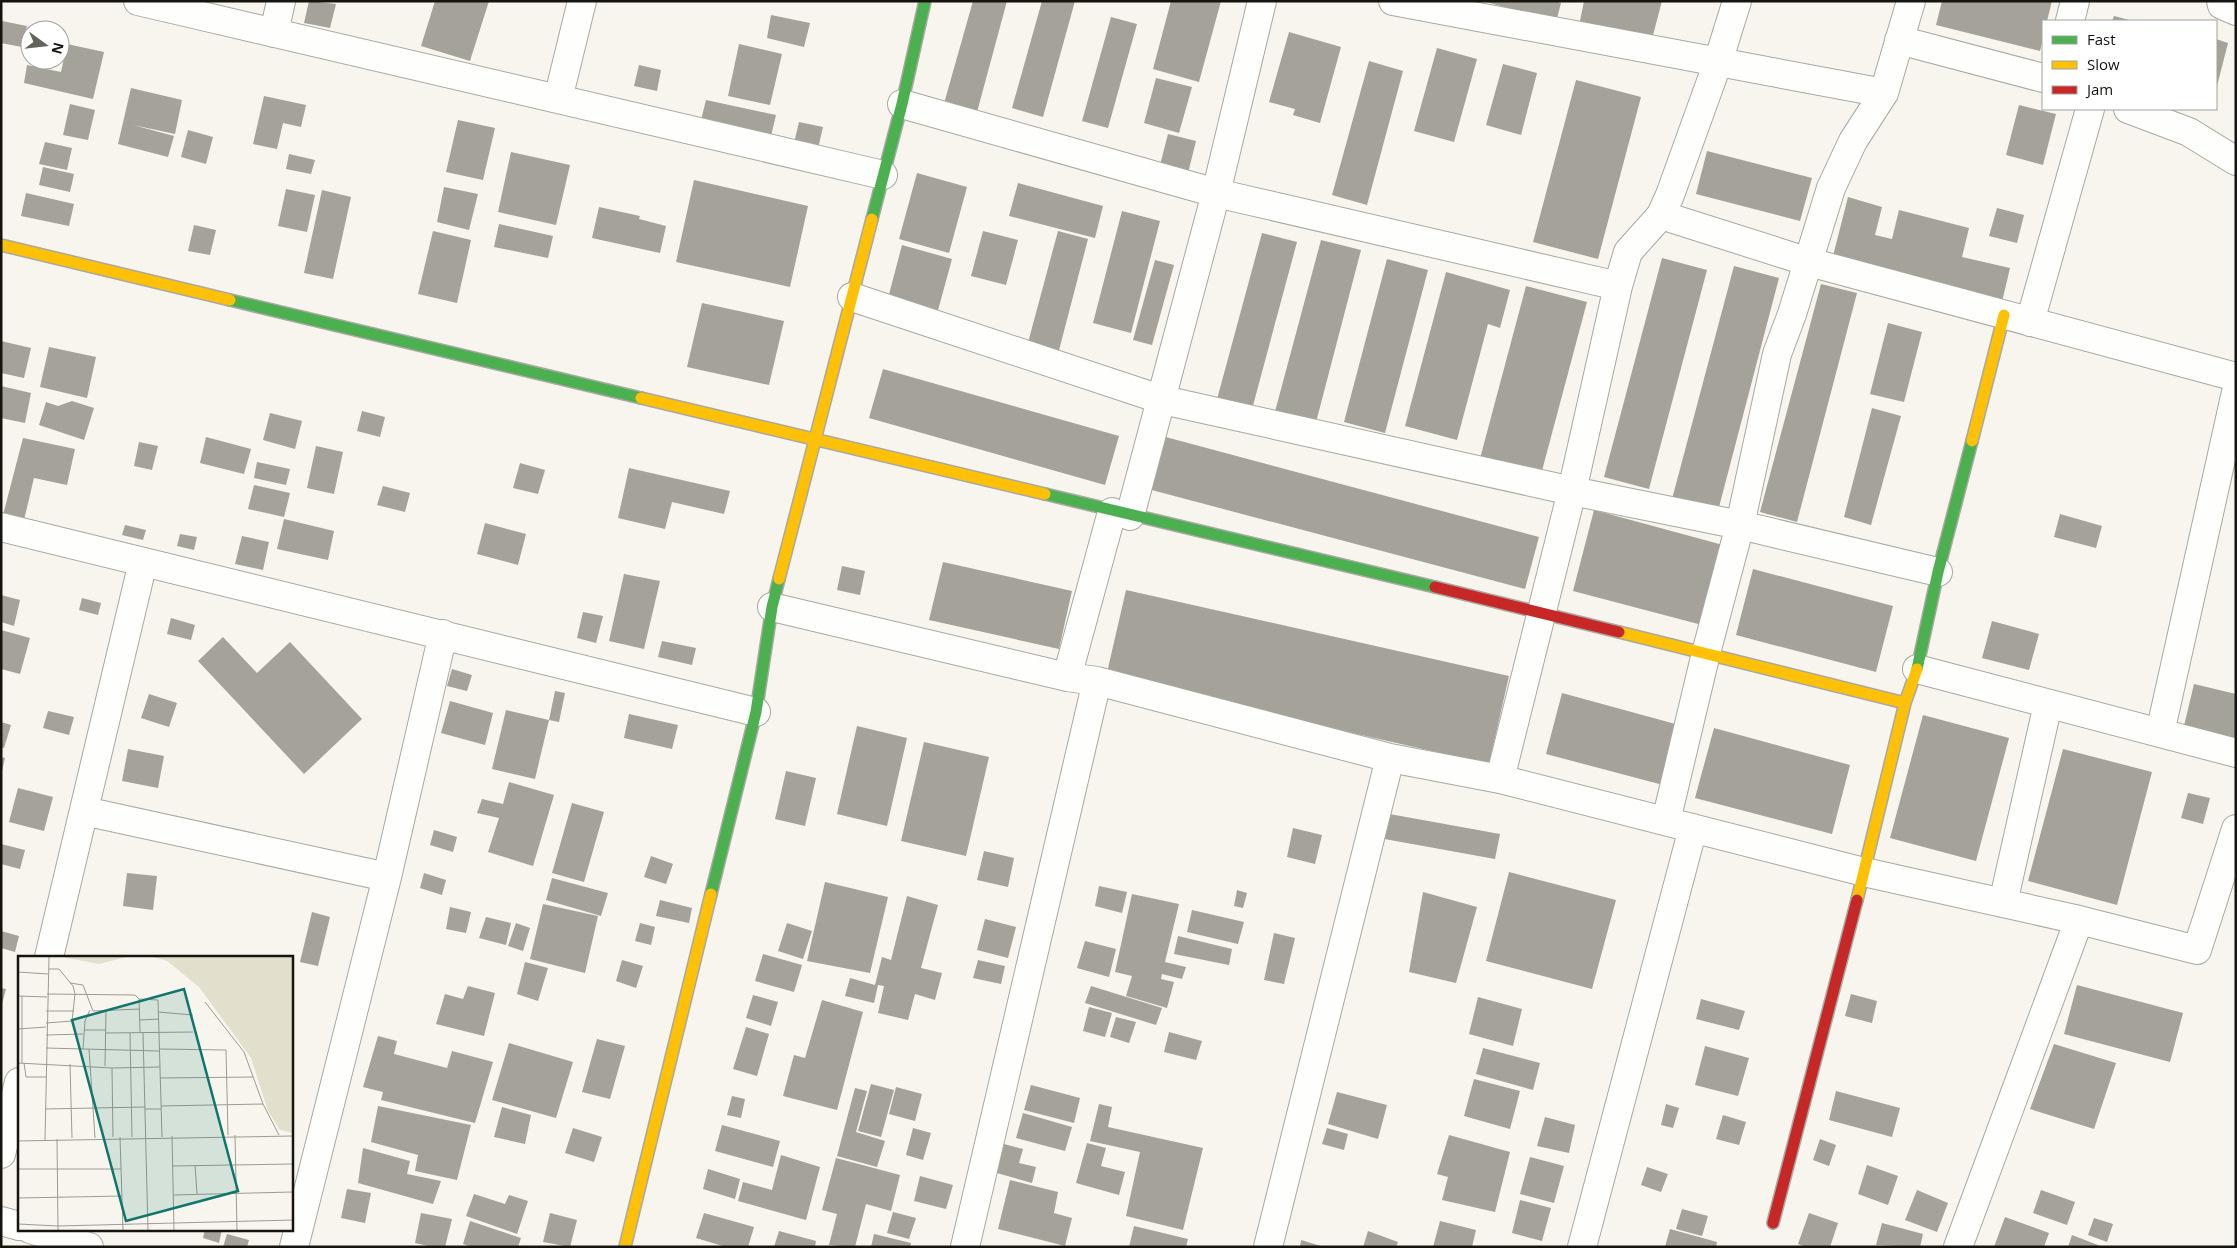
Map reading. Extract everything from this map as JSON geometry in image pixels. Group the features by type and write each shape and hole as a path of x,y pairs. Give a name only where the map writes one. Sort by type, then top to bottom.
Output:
{"street":[{"path":"138,1 883,175"},
{"path":"274,33 281,1"},
{"path":"558,99 582,1"},
{"path":"625,1247 756,712 772,607 902,104 925,1"},
{"path":"1067,676 1121,514 1163,400 1262,1"},
{"path":"1393,1 1884,93"},
{"path":"1500,780 1572,492 1618,286 1628,252 1661,216 1718,62 1736,1"},
{"path":"1666,821 1706,653 1740,525 1776,354 1809,262 1831,188 1853,141 1884,93 1910,1"},
{"path":"2070,20 2075,1"},
{"path":"2221,1 2222,5 2236,11"},
{"path":"1899,40 2042,78"},
{"path":"902,104 1216,192 1618,286"},
{"path":"2030,322 2090,110"},
{"path":"2131,110 2189,132 2236,161"},
{"path":"1661,216 1809,262 2236,377"},
{"path":"1,245 1542,613 1905,702"},
{"path":"852,297 1163,400 1572,492 1740,525 1938,572"},
{"path":"1774,1223 1864,872 1905,702 1917,669 1938,572 2004,315"},
{"path":"2160,733 2236,392"},
{"path":"1,528 443,634 756,712"},
{"path":"49,956 143,562"},
{"path":"772,607 1067,676 1097,681 1390,758 1500,780 1864,872 2079,920 2197,950 2236,829"},
{"path":"294,1247 387,877 443,634"},
{"path":"1917,669 2236,753"},
{"path":"965,1247 1097,681"},
{"path":"2003,903 2048,704"},
{"path":"1268,1247 1390,758"},
{"path":"84,811 387,877"},
{"path":"1582,1247 1693,828"},
{"path":"1958,1247 2079,920"},
{"path":"1,1154 18,1086"},
{"path":"1,1221 18,1226"},
{"path":"33,1230 89,1247"}],"building":[{"path":"309,1 336,4 330,28 304,23"},
{"path":"435,1 489,1 470,61 421,46"},
{"path":"973,1 1007,1 976,116 943,107"},
{"path":"1042,1 1075,1 1043,117 1012,108"},
{"path":"1171,1 1221,1 1199,82 1153,69"},
{"path":"1483,1 1554,1 1561,3 1556,22"},
{"path":"1584,1 1662,1 1652,39 1580,21"},
{"path":"1942,1 2052,1 2047,20 2042,20 2040,51 1936,25"},
{"path":"771,15 810,23 804,47 767,38"},
{"path":"2114,16 2129,20 2112,20"},
{"path":"1111,17 1137,24 1108,128 1082,121"},
{"path":"2,21 20,25 20,47 1,43"},
{"path":"1289,32 1341,47 1320,123 1293,115 1295,109 1269,102"},
{"path":"2217,39 2228,43 2217,86"},
{"path":"739,44 782,54 770,105 728,96"},
{"path":"70,45 104,52 93,99 24,83 26,70 61,72 61,70 70,70"},
{"path":"1437,48 1477,59 1454,142 1414,131"},
{"path":"1369,61 1403,71 1367,205 1332,195"},
{"path":"1503,64 1537,73 1521,135 1486,125"},
{"path":"639,65 661,70 657,91 634,86"},
{"path":"1156,78 1192,87 1179,133 1144,123"},
{"path":"1576,80 1641,97 1598,259 1533,242"},
{"path":"131,88 182,100 175,134 133,125 174,136 168,157 118,144"},
{"path":"264,96 306,105 301,127 283,123 277,149 253,144"},
{"path":"706,100 776,115 771,136 701,120"},
{"path":"70,104 95,110 88,140 63,135"},
{"path":"2019,105 2056,114 2043,165 2006,155"},
{"path":"458,120 495,128 483,180 446,172"},
{"path":"799,122 823,127 817,153 793,147"},
{"path":"188,130 213,137 206,164 181,157"},
{"path":"1168,134 1196,141 1187,177 1159,169"},
{"path":"45,142 72,148 67,170 39,164"},
{"path":"1707,151 1812,178 1800,221 1696,194"},
{"path":"511,152 570,165 556,225 498,212"},
{"path":"289,154 315,160 311,174 286,169"},
{"path":"43,167 74,174 70,192 39,185"},
{"path":"917,173 967,187 949,253 899,239"},
{"path":"694,180 808,206 790,287 676,262"},
{"path":"1018,183 1103,206 1095,238 1009,216"},
{"path":"444,187 478,194 469,230 437,222"},
{"path":"286,189 315,195 307,232 278,226"},
{"path":"322,190 351,197 333,279 304,273"},
{"path":"26,193 74,204 69,226 21,216"},
{"path":"1848,197 1882,207 1875,235 1892,239 1899,210 1969,228 1962,257 2010,268 2002,302 1832,260"},
{"path":"599,207 640,216 639,219 666,226 660,253 592,238"},
{"path":"1997,208 2024,215 2017,243 1989,236"},
{"path":"1122,211 1160,221 1131,333 1093,323"},
{"path":"499,224 553,236 548,258 494,247"},
{"path":"194,225 216,230 210,255 188,251"},
{"path":"433,231 471,240 457,303 418,294"},
{"path":"983,231 1018,240 1006,285 971,276"},
{"path":"1058,231 1088,239 1057,358 1026,350"},
{"path":"1262,233 1297,242 1251,413 1216,403"},
{"path":"1321,240 1361,250 1314,430 1273,419"},
{"path":"902,245 952,259 937,314 887,302"},
{"path":"1662,258 1707,270 1649,489 1604,477"},
{"path":"1387,259 1428,270 1385,433 1344,422"},
{"path":"1155,260 1174,265 1152,345 1133,340"},
{"path":"1734,266 1779,278 1718,511 1672,499"},
{"path":"1446,272 1510,290 1500,328 1488,324 1457,440 1405,426"},
{"path":"1821,284 1857,293 1797,522 1760,512"},
{"path":"1526,286 1587,302 1539,482 1478,466"},
{"path":"702,303 784,321 769,385 687,367"},
{"path":"1888,323 1922,332 1904,402 1870,394"},
{"path":"1,341 31,348 24,378 1,373"},
{"path":"49,347 96,357 87,398 40,387"},
{"path":"883,369 1119,436 1105,485 869,418"},
{"path":"1,386 31,393 25,423 1,418"},
{"path":"72,401 94,408 84,440 39,425 46,402 58,406"},
{"path":"1872,408 1901,416 1871,525 1844,517"},
{"path":"362,411 385,417 380,437 357,431"},
{"path":"270,413 302,421 295,449 263,440"},
{"path":"1162,436 1539,537 1525,589 1148,489"},
{"path":"206,437 251,449 244,474 200,463"},
{"path":"23,438 75,449 67,485 34,478 24,520 3,515"},
{"path":"139,442 158,446 152,470 134,466"},
{"path":"316,446 343,452 334,494 307,488"},
{"path":"257,462 290,469 286,485 254,478"},
{"path":"520,463 545,470 538,494 513,488"},
{"path":"629,468 730,491 724,514 672,502 665,529 618,518"},
{"path":"254,485 290,493 284,517 248,509"},
{"path":"383,486 410,493 405,512 377,505"},
{"path":"1594,510 1723,545 1702,625 1573,591"},
{"path":"2060,514 2102,526 2096,548 2054,537"},
{"path":"284,519 334,531 328,560 277,549"},
{"path":"485,523 526,534 518,565 477,554"},
{"path":"125,525 146,530 143,540 122,535"},
{"path":"180,534 197,537 194,550 177,546"},
{"path":"242,536 269,542 263,570 235,564"},
{"path":"943,562 1072,591 1059,649 929,620"},
{"path":"842,566 865,571 860,595 837,590"},
{"path":"1753,569 1893,606 1876,672 1736,635"},
{"path":"624,574 660,581 644,649 609,641"},
{"path":"1126,590 1509,676 1489,764 1106,677"},
{"path":"1,595 20,600 14,626 1,622"},
{"path":"82,598 101,603 98,615 79,610"},
{"path":"583,612 603,616 596,643 577,638"},
{"path":"171,618 195,625 191,640 167,634"},
{"path":"1992,621 2039,634 2029,670 1982,658"},
{"path":"1,630 30,638 20,674 1,669"},
{"path":"223,637 257,673 290,642 362,719 304,774 198,661"},
{"path":"662,641 696,648 692,665 658,657"},
{"path":"452,669 472,675 467,691 447,686"},
{"path":"2194,684 2236,694 2236,743 2183,730"},
{"path":"555,691 565,693 559,722 549,720"},
{"path":"1562,693 1679,725 1663,785 1546,754"},
{"path":"149,694 177,703 169,727 141,718"},
{"path":"450,701 493,713 485,745 441,733"},
{"path":"506,710 549,720 535,779 492,769"},
{"path":"48,711 74,717 69,735 43,728"},
{"path":"629,714 678,725 672,749 624,738"},
{"path":"1923,715 2009,738 1976,861 1890,838"},
{"path":"1,722 11,725 4,748 1,747"},
{"path":"857,726 907,738 887,826 837,814"},
{"path":"1714,728 1850,765 1832,834 1695,798"},
{"path":"924,742 989,757 966,856 901,841"},
{"path":"128,749 164,756 158,788 122,781"},
{"path":"2063,749 2152,772 2117,905 2028,881"},
{"path":"1,757 5,758 2,771 1,771"},
{"path":"786,771 816,778 805,826 775,819"},
{"path":"509,782 554,795 533,866 488,852 499,818 477,813 482,799 503,804"},
{"path":"18,788 53,797 44,831 9,822"},
{"path":"2188,793 2210,798 2203,824 2181,818"},
{"path":"572,803 604,812 584,882 552,873"},
{"path":"1384,813 1500,834 1495,859 1379,838"},
{"path":"1293,828 1322,835 1315,864 1287,857"},
{"path":"434,830 457,837 453,852 430,845"},
{"path":"1,844 25,850 20,869 1,864"},
{"path":"984,851 1014,858 1008,887 977,880"},
{"path":"651,856 673,864 666,884 644,877"},
{"path":"1509,872 1616,900 1592,989 1486,961"},
{"path":"127,873 157,876 153,910 123,906"},
{"path":"424,873 446,880 442,895 420,888"},
{"path":"552,878 608,893 601,916 546,900"},
{"path":"825,882 888,897 870,973 807,961"},
{"path":"1099,886 1127,892 1122,913 1095,906"},
{"path":"1237,890 1247,893 1243,908 1234,906"},
{"path":"1423,892 1477,907 1456,983 1409,972"},
{"path":"1132,894 1179,904 1165,962 1186,967 1182,979 1162,974 1161,979 1174,982 1167,1008 1126,996 1132,976 1115,972"},
{"path":"907,896 938,905 921,968 942,973 935,1000 915,994 908,1020 878,1013 884,986 878,985 874,1003 845,996 850,978 875,985 882,957 891,960"},
{"path":"660,900 692,908 689,923 656,916"},
{"path":"543,904 598,916 585,973 530,959"},
{"path":"450,907 471,912 466,933 446,929"},
{"path":"1192,910 1244,922 1238,944 1187,932"},
{"path":"312,912 330,917 318,966 300,962"},
{"path":"486,917 511,923 506,945 479,938"},
{"path":"985,919 1016,927 1008,958 977,950"},
{"path":"516,923 530,928 523,951 508,946"},
{"path":"640,923 655,927 651,945 635,941"},
{"path":"787,923 812,931 803,959 778,951"},
{"path":"1,931 19,936 15,952 1,948"},
{"path":"1274,933 1295,938 1284,984 1264,980"},
{"path":"1178,936 1232,949 1229,965 1174,954"},
{"path":"1085,941 1116,949 1109,977 1077,968"},
{"path":"763,954 802,965 794,992 755,981"},
{"path":"622,960 643,966 636,988 616,981"},
{"path":"978,960 1005,966 1001,984 973,978"},
{"path":"525,962 548,968 538,1001 517,994"},
{"path":"2077,985 2183,1013 2170,1062 2064,1034"},
{"path":"468,986 495,993 484,1036 436,1024 445,994 463,999"},
{"path":"1091,986 1162,1008 1156,1025 1085,1003"},
{"path":"1,988 6,989 2,1004 1,1004"},
{"path":"1851,994 1877,1001 1872,1023 1845,1016"},
{"path":"753,995 778,1002 771,1026 746,1018"},
{"path":"1478,997 1522,1009 1513,1046 1469,1034"},
{"path":"1701,999 1745,1011 1739,1030 1696,1019"},
{"path":"822,1000 863,1012 837,1110 783,1096 794,1055 805,1058"},
{"path":"1089,1007 1112,1013 1105,1037 1083,1031"},
{"path":"1116,1017 1136,1022 1129,1043 1110,1037"},
{"path":"746,1027 769,1034 757,1076 733,1069"},
{"path":"1169,1032 1202,1041 1196,1060 1164,1052"},
{"path":"378,1036 397,1041 394,1054 447,1068 452,1051 493,1062 475,1123 381,1100 383,1092 363,1087"},
{"path":"597,1039 625,1046 610,1099 582,1092"},
{"path":"509,1043 573,1062 556,1118 492,1100"},
{"path":"2054,1044 2116,1063 2094,1129 2030,1109"},
{"path":"1705,1046 1749,1058 1738,1096 1695,1085"},
{"path":"1483,1048 1540,1063 1533,1090 1476,1074"},
{"path":"1474,1079 1520,1091 1510,1129 1464,1116"},
{"path":"871,1084 894,1090 881,1137 858,1131"},
{"path":"1031,1085 1080,1098 1074,1123 1024,1110"},
{"path":"896,1087 922,1094 915,1121 889,1114"},
{"path":"855,1088 867,1091 856,1132 885,1141 877,1167 837,1156"},
{"path":"1836,1091 1900,1108 1892,1137 1829,1120"},
{"path":"1337,1092 1387,1105 1378,1139 1328,1124"},
{"path":"732,1096 745,1099 741,1118 727,1115"},
{"path":"1099,1104 1112,1107 1108,1127 1203,1148 1183,1230 1126,1216 1140,1152 1090,1141"},
{"path":"1666,1104 1679,1108 1673,1128 1661,1125"},
{"path":"378,1106 471,1125 457,1180 415,1171 418,1155 371,1142"},
{"path":"502,1107 531,1115 525,1144 494,1137"},
{"path":"1023,1113 1072,1127 1065,1151 1016,1138"},
{"path":"1723,1115 1746,1122 1739,1145 1716,1139"},
{"path":"1545,1117 1575,1125 1569,1153 1537,1146"},
{"path":"722,1125 780,1141 773,1167 715,1151"},
{"path":"573,1128 602,1137 594,1162 565,1153"},
{"path":"913,1128 931,1133 923,1160 906,1155"},
{"path":"1327,1128 1348,1134 1344,1150 1322,1144"},
{"path":"1449,1135 1510,1152 1495,1212 1442,1200 1448,1177 1437,1174"},
{"path":"1820,1139 1836,1145 1829,1166 1813,1160"},
{"path":"1087,1143 1106,1148 1101,1166 1125,1172 1119,1195 1076,1183"},
{"path":"1004,1144 1023,1149 1019,1163 1036,1167 1032,1183 997,1173"},
{"path":"363,1148 410,1161 407,1174 441,1181 433,1204 358,1183"},
{"path":"781,1155 820,1167 806,1220 738,1201 743,1182 772,1190"},
{"path":"1530,1157 1564,1166 1554,1203 1520,1194"},
{"path":"836,1158 900,1175 891,1211 866,1204 855,1247 829,1245 837,1214 822,1210"},
{"path":"1867,1165 1898,1176 1888,1205 1858,1194"},
{"path":"1647,1167 1668,1174 1661,1192 1641,1185"},
{"path":"708,1169 740,1179 735,1199 703,1189"},
{"path":"920,1176 953,1185 946,1209 914,1201"},
{"path":"1010,1180 1058,1192 1054,1213 1072,1218 1065,1246 998,1229"},
{"path":"347,1189 371,1193 365,1223 341,1218"},
{"path":"1917,1190 1948,1203 1937,1232 1905,1220"},
{"path":"2041,1190 2075,1202 2067,1225 2033,1213"},
{"path":"474,1194 505,1204 509,1195 528,1201 517,1234 466,1216"},
{"path":"1520,1200 1551,1208 1542,1241 1512,1233"},
{"path":"1682,1209 1708,1216 1702,1236 1676,1229"},
{"path":"893,1212 916,1218 909,1239 887,1233"},
{"path":"421,1213 452,1219 445,1247 433,1247 415,1243"},
{"path":"550,1213 577,1220 570,1247 543,1242"},
{"path":"704,1213 754,1227 748,1247 726,1247 696,1238"},
{"path":"1809,1213 1838,1223 1830,1247 1806,1247 1798,1244"},
{"path":"2005,1217 2049,1233 2044,1247 1994,1247"},
{"path":"2094,1218 2113,1224 2107,1242 2088,1235"},
{"path":"470,1221 521,1238 518,1247 472,1247 463,1244"},
{"path":"1440,1221 1476,1230 1472,1247 1433,1247"},
{"path":"1882,1223 1923,1234 1920,1247 1876,1245"},
{"path":"1134,1226 1188,1239 1186,1247 1129,1247"},
{"path":"1670,1229 1717,1242 1716,1247 1665,1247"},
{"path":"205,1230 222,1230 219,1243 203,1238"},
{"path":"779,1231 816,1241 815,1247 774,1247"},
{"path":"1368,1231 1398,1242 1396,1247 1363,1247"},
{"path":"227,1234 249,1240 247,1247 223,1247"},
{"path":"874,1234 911,1243 910,1247 871,1247"},
{"path":"2072,1235 2103,1247 2068,1247"},
{"path":"1301,1240 1321,1246 1321,1247 1300,1247"}],"traffic: fast":[{"path":"872,219 902,104 925,1"},
{"path":"230,300 641,398"},
{"path":"1917,669 1938,572 1972,441"},
{"path":"1045,494 1435,587"},
{"path":"711,894 756,712 772,607 779,579"}],"traffic: slow":[{"path":"779,579 872,219"},
{"path":"1,245 230,300"},
{"path":"1972,441 2004,315"},
{"path":"641,398 1045,494"},
{"path":"1619,632 1905,703"},
{"path":"1857,900 1905,703 1917,669"},
{"path":"625,1247 711,894"}],"traffic: jam":[{"path":"1435,587 1619,632"},
{"path":"1773,1223 1857,900"}]}
